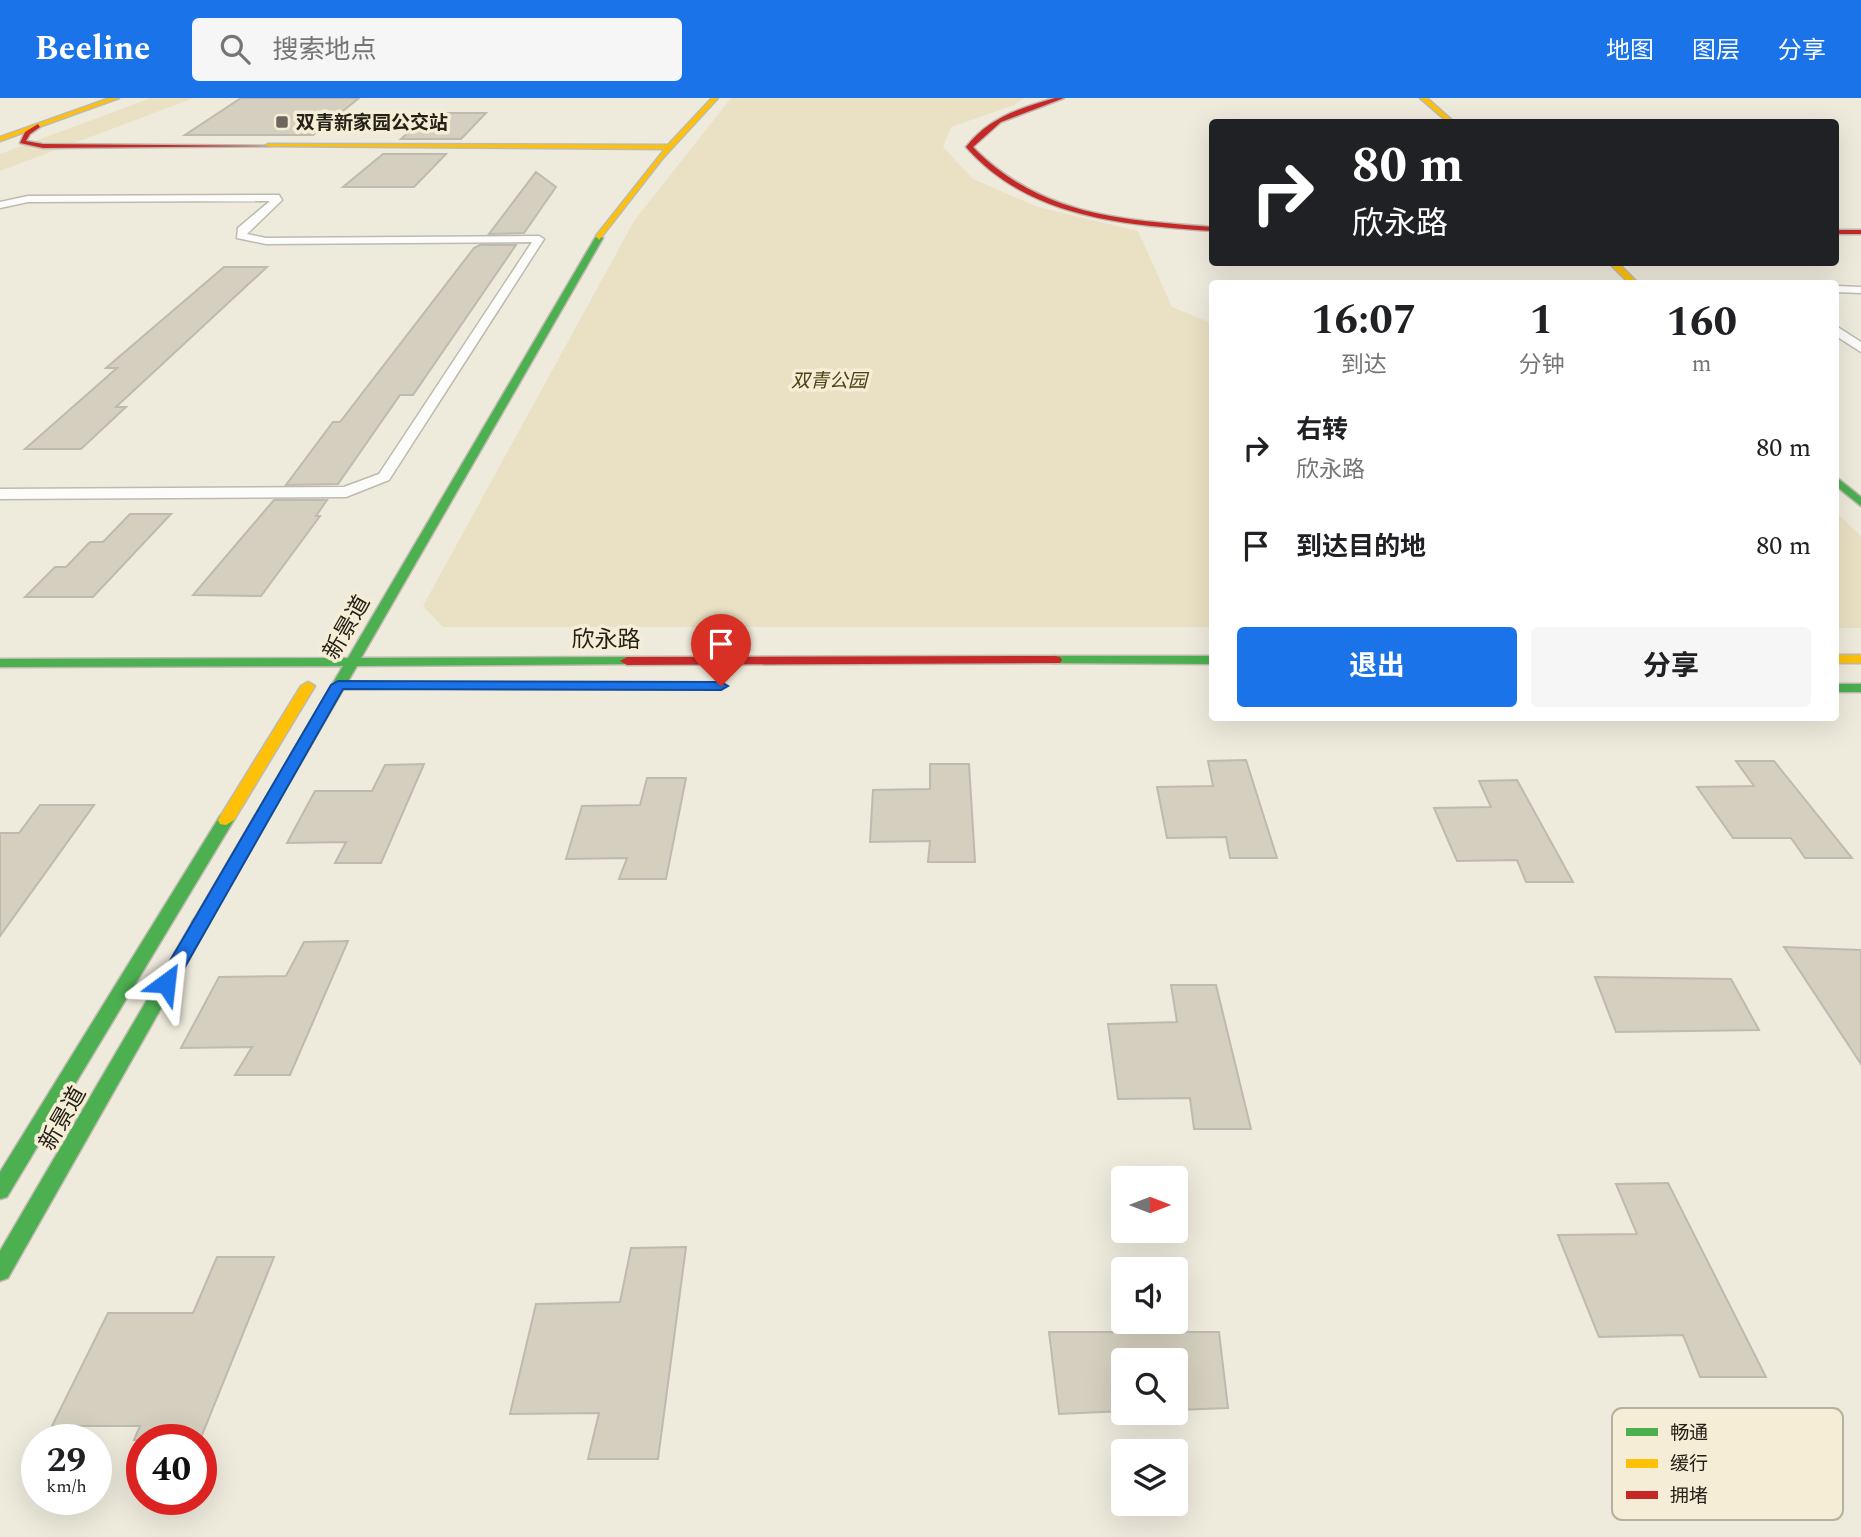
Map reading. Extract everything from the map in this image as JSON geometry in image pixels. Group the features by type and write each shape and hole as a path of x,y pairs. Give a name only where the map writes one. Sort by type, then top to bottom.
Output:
{"street":[{"path":"0,123 73,98"},
{"path":"0,139 116,98"},
{"name":"新景道","path":"584,231 705,98"},
{"name":"新景道","path":"0,1270 345,685 351,663 580,267 657,149 715,98"},
{"path":"1061,98 993,124 975,135 969,147 984,166 1001,179 1063,204 1146,222 1209,229"},
{"path":"1410,98 1434,119"},
{"path":"1423,98 1448,119"},
{"path":"38,126 24,136 22,142 43,146 657,149"},
{"path":"0,151 657,149"},
{"path":"1839,232 1861,232"},
{"path":"1597,266 1613,280"},
{"path":"1616,266 1631,280"},
{"path":"1839,464 1861,484"},
{"path":"1839,483 1861,503"},
{"name":"新景道","path":"0,1190 302,685 326,657"},
{"name":"欣永路","path":"0,663 326,657 351,663 1209,660"},
{"path":"1839,659 1861,659"},
{"path":"302,685 345,685"},
{"path":"1839,688 1861,688"}],"lane":[{"path":"0,205 28,199 279,198 242,230 242,236 266,240 539,239 384,477 365,487 346,492 0,494"},
{"path":"1839,289 1861,290"},
{"path":"1839,332 1861,348"}],"green space":[{"path":"151,98 194,98 0,171 0,154"},
{"name":"双青公园","path":"731,98 1024,98 1014,105 951,127 943,147 973,179 1038,207 1138,231 1172,307 1209,322 1209,627 443,627 423,606 634,221"},
{"path":"1839,515 1861,536 1861,628 1839,628"}],"building":[{"path":"241,98 359,98 313,135 185,135"},
{"path":"431,113 486,113 461,139 401,139"},
{"path":"383,154 446,154 414,187 343,187"},
{"path":"536,172 556,187 524,233 489,234"},
{"path":"480,245 516,245 413,395 400,395 338,484 286,485 333,422 340,422 474,248"},
{"path":"224,267 267,267 116,407 126,407 81,449 25,449 117,368 106,368"},
{"path":"274,500 327,500 316,516 320,516 261,596 193,595"},
{"path":"130,514 171,514 93,597 25,597 55,567 66,567 90,542 103,542"},
{"path":"1246,760 1277,858 1230,858 1226,837 1167,838 1157,787 1213,786 1208,761"},
{"path":"1736,761 1774,761 1852,858 1805,858 1791,838 1733,838 1697,787 1754,786"},
{"path":"424,764 381,863 335,863 346,842 287,843 315,791 372,791 385,765"},
{"path":"930,764 969,764 975,862 928,862 930,841 870,842 873,790 930,789"},
{"path":"647,778 686,778 666,879 619,879 627,858 566,859 582,806 640,805"},
{"path":"1517,780 1573,882 1526,882 1517,860 1457,861 1434,808 1491,807 1479,781"},
{"path":"40,805 94,805 0,936 0,833 19,833"},
{"path":"348,941 290,1075 235,1075 252,1047 181,1048 219,977 286,976 304,942"},
{"path":"1784,947 1861,950 1861,1064"},
{"path":"1595,977 1731,979 1759,1030 1616,1032"},
{"path":"1171,985 1216,985 1251,1129 1194,1129 1190,1098 1118,1099 1108,1024 1177,1022"},
{"path":"1668,1183 1766,1377 1700,1377 1683,1335 1599,1337 1558,1235 1637,1234 1616,1184"},
{"path":"686,1247 658,1459 588,1459 599,1413 510,1414 536,1304 620,1302 631,1248"},
{"path":"217,1257 274,1257 206,1424 53,1424 108,1313 193,1313"},
{"path":"1049,1332 1219,1332 1228,1408 1188,1410 1188,1348 1111,1348 1111,1412 1059,1414"}],"traffic: fast":[{"path":"327,705 599,238"},
{"path":"1839,483 1861,503"},
{"path":"1055,660 1209,660"},
{"path":"0,663 627,661"},
{"path":"1839,688 1861,688"},
{"path":"0,1190 226,820"},
{"path":"0,1271 201,922"}],"traffic: slow":[{"path":"0,139 116,98"},
{"path":"599,238 660,158 715,98"},
{"path":"1423,98 1448,119"},
{"path":"268,146 667,147"},
{"path":"1616,266 1631,280"},
{"path":"1839,659 1861,659"},
{"path":"226,820 308,686"}],"traffic: jam":[{"path":"1061,98 1022,110 998,121 978,136 969,147 992,170 1019,188 1049,202 1114,219 1209,229"},
{"path":"38,126 27,133 22,142 43,146 268,146"},
{"path":"1839,232 1861,232"},
{"path":"627,661 1055,660"},
{"path":"201,922 327,705"}],"place":[{"name":"双青新家园公交站","path":"282,122"}],"route":[{"path":"166,983 338,685 721,686"}]}
